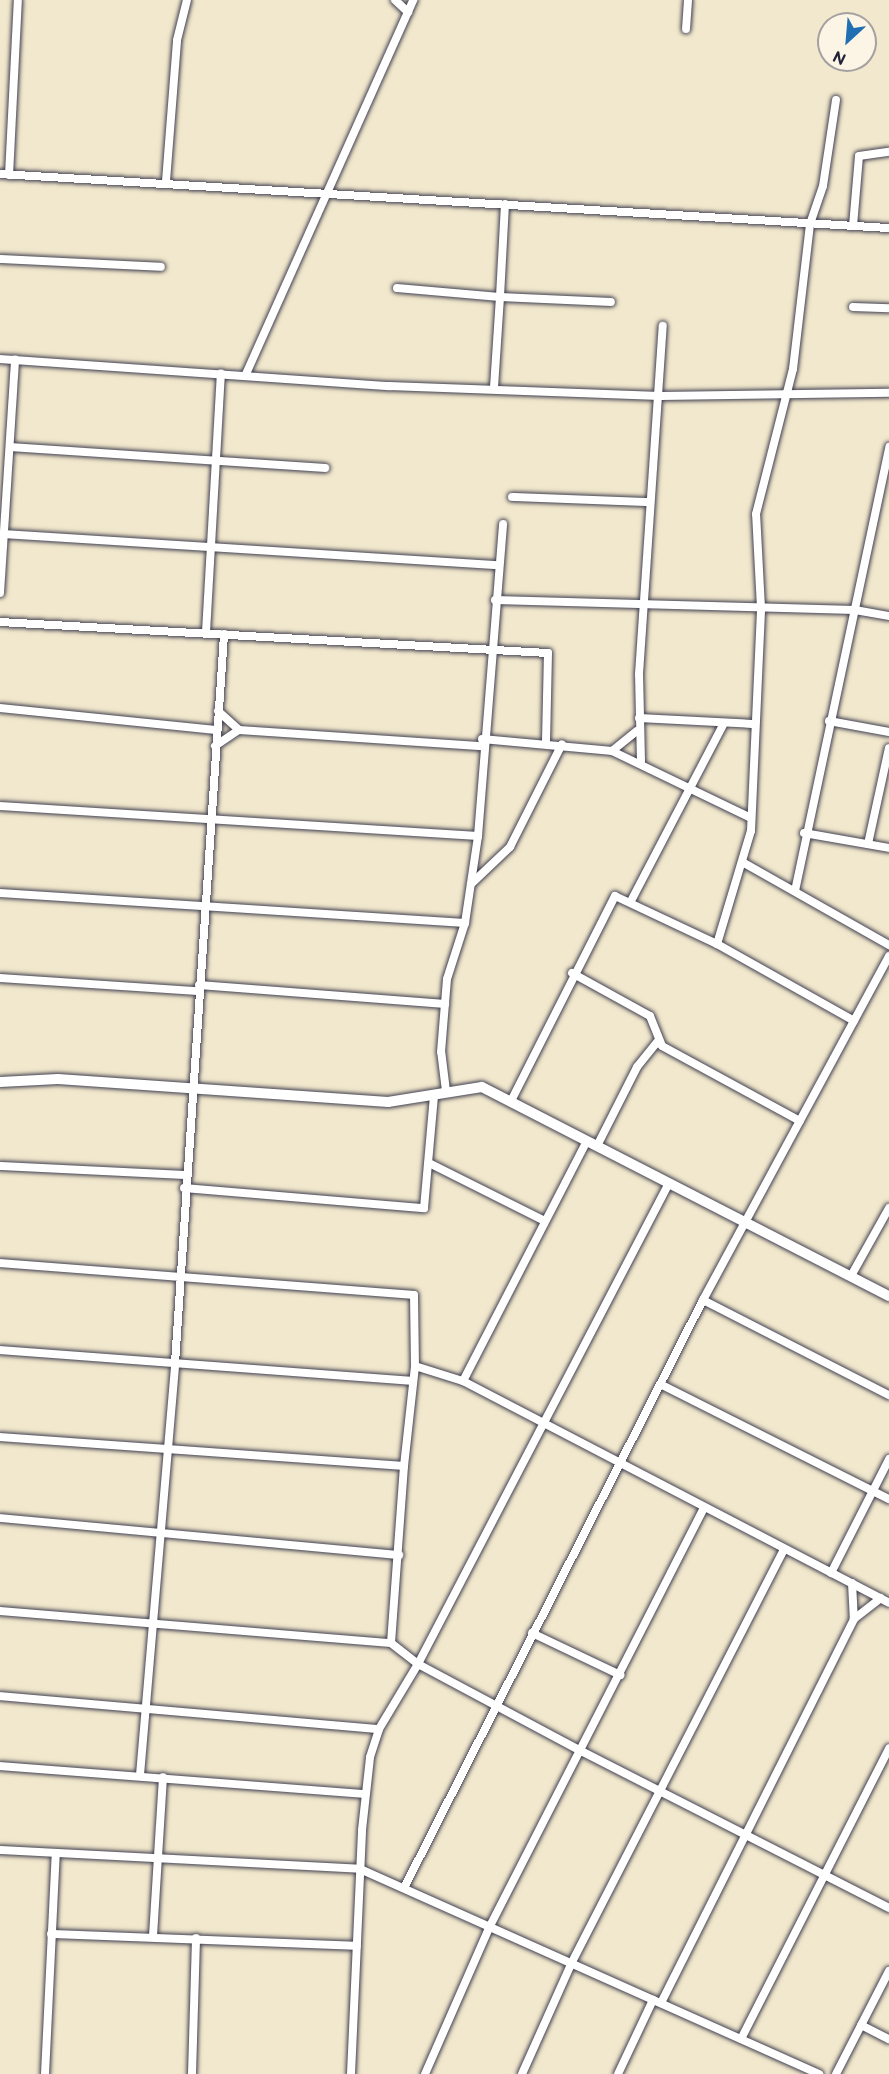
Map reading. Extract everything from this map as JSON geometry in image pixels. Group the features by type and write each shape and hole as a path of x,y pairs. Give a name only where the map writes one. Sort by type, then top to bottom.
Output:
{"street":[{"path":"18,0 4,174 166,181 889,228"},
{"path":"166,181 177,40 188,0"},
{"path":"395,0 408,12"},
{"path":"246,375 413,0"},
{"path":"686,29 688,0"},
{"path":"717,944 744,863 751,818 752,724 761,608 756,514 793,369 810,224 823,186 836,100"},
{"path":"853,226 859,156 889,153"},
{"path":"494,388 505,204"},
{"path":"0,259 161,267"},
{"path":"397,288 500,297 611,302"},
{"path":"853,307 889,308"},
{"path":"641,761 637,731 648,502 660,396 663,326"},
{"path":"0,359 246,375 660,396 786,392 889,393"},
{"path":"0,593 15,359"},
{"path":"206,632 221,373"},
{"path":"10,447 325,468"},
{"path":"795,891 804,833 855,610 889,447"},
{"path":"512,497 648,502"},
{"path":"878,501 889,504"},
{"path":"446,1091 441,1052 445,1004 465,923 478,836 482,742 502,524"},
{"path":"3,534 498,565"},
{"path":"495,600 855,610 889,616"},
{"path":"0,622 492,649 551,656 546,742"},
{"path":"140,1774 157,1536 175,1364 184,1188 213,816 215,746 224,634"},
{"path":"0,702 0,710 216,730"},
{"path":"218,711 239,730"},
{"path":"639,718 752,724"},
{"path":"829,721 889,732"},
{"path":"631,901 724,723"},
{"path":"215,746 239,730 562,744 612,751 641,761 751,818"},
{"path":"612,751 637,731"},
{"path":"471,884 510,847 562,744"},
{"path":"868,844 889,748"},
{"path":"0,806 213,816 478,836"},
{"path":"804,833 889,848"},
{"path":"744,863 889,945"},
{"path":"0,893 206,904 465,923"},
{"path":"511,1101 572,973 614,897 631,901 717,944 854,1021"},
{"path":"404,1888 495,1704 662,1385 703,1300 889,956"},
{"path":"572,973 650,1016 658,1041 800,1120"},
{"path":"0,978 445,1004"},
{"path":"463,1381 545,1221 637,1067 658,1041"},
{"path":"0,1082 58,1079 388,1102 434,1097 446,1091 482,1087 889,1296"},
{"path":"184,1188 423,1208 431,1164 434,1097"},
{"path":"431,1164 545,1221"},
{"path":"0,1166 186,1175"},
{"path":"351,2074 365,1794 379,1729 418,1664 539,1424 669,1183"},
{"path":"851,1276 889,1208"},
{"path":"0,1263 414,1295 416,1366 412,1381 404,1466 391,1643"},
{"path":"703,1300 889,1395"},
{"path":"0,1350 412,1381"},
{"path":"416,1366 463,1381 539,1424 885,1600"},
{"path":"662,1385 889,1499"},
{"path":"0,1437 404,1466"},
{"path":"831,1573 889,1459"},
{"path":"425,2074 490,1926 704,1508"},
{"path":"0,1518 157,1536 399,1555"},
{"path":"522,2074 572,1962 784,1550"},
{"path":"618,2074 854,1619 852,1583"},
{"path":"854,1619 885,1600"},
{"path":"0,1611 391,1643 418,1664 581,1751 889,1908"},
{"path":"532,1633 620,1675"},
{"path":"0,1696 379,1729"},
{"path":"741,2039 889,1748"},
{"path":"0,1766 140,1774 365,1794"},
{"path":"153,1936 163,1777"},
{"path":"0,1850 360,1869 819,2074"},
{"path":"45,2074 56,1853"},
{"path":"51,1934 153,1936 357,1946"},
{"path":"192,2074 195,1938"},
{"path":"836,2074 889,1971"},
{"path":"861,2025 889,2039"}]}
